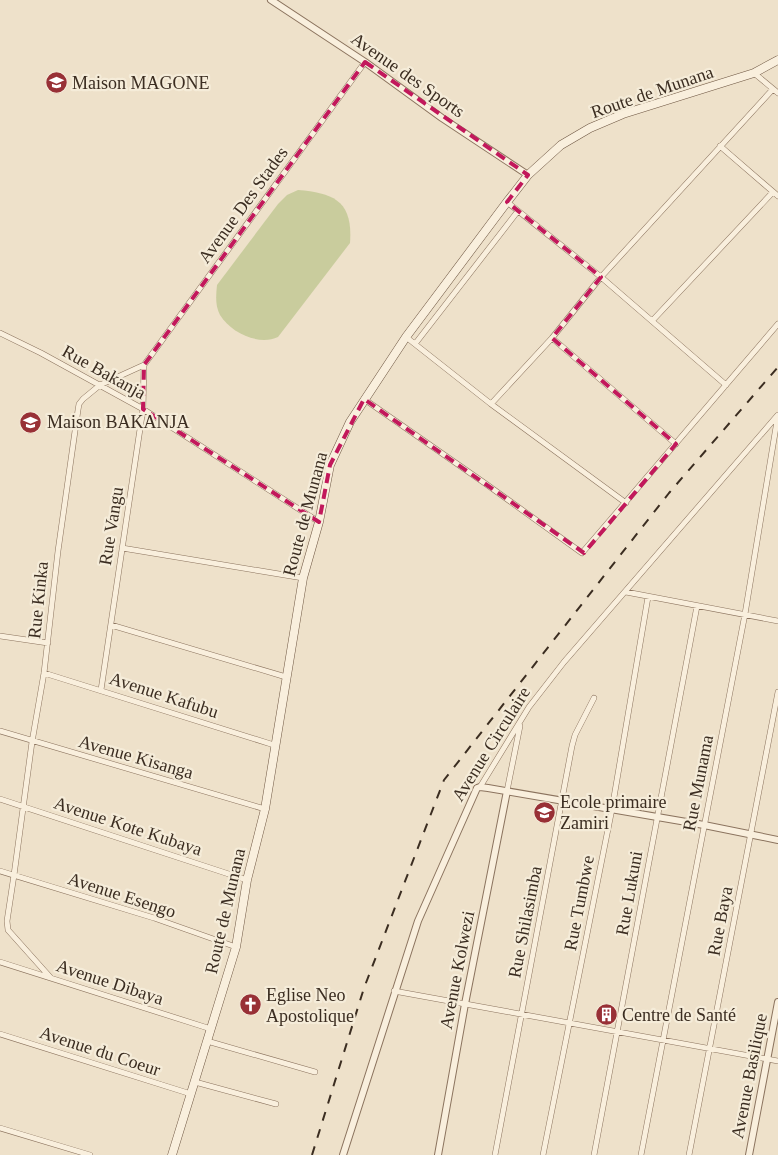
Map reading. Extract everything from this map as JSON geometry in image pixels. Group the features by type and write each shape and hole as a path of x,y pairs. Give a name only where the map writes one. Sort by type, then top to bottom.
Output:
{"main road":[{"name":"Route de Munana","path":"172,1155 236,947 247,880 264,809 303,578 319,522 330,465 350,422 406,337 507,202 528,175 561,145 623,114 754,73 778,60"}],"street":[{"name":"Avenue des Sports","path":"271,0 366,62 442,118 528,175"},
{"name":"Avenue Des Stades","path":"144,365 366,62"},
{"path":"754,73 778,93"},
{"path":"491,404 552,338 601,278 773,89"},
{"path":"652,321 776,194 720,146"},
{"path":"507,202 601,278 726,385"},
{"path":"415,344 518,211"},
{"path":"364,399 579,552 584,552 778,324"},
{"name":"Rue Bakanja","path":"0,333 143,409 319,522"},
{"path":"406,337 491,404 626,503"},
{"path":"552,338 676,444"},
{"name":"Rue Kinka","path":"50,977 8,930 7,922 32,742 44,673 58,551 78,410 79,404 100,385 144,365"},
{"name":"Rue Vangu","path":"101,690 143,409 144,365"},
{"name":"Avenue Circulaire","path":"342,1155 418,921 476,791 529,707 564,662 778,415"},
{"name":"Rue Munama","path":"641,1155 745,614 778,415"},
{"path":"122,548 303,578"},
{"path":"626,592 778,621"},
{"name":"Rue Tumbwe","path":"543,1155 612,809 648,596"},
{"name":"Rue Lukuni","path":"594,1155 696,606"},
{"path":"111,625 286,677"},
{"path":"0,636 48,643"},
{"name":"Avenue Kafubu","path":"44,673 274,745"},
{"name":"Rue Baya","path":"689,1155 778,692"},
{"name":"Rue Shilasimba","path":"495,1155 575,736 594,698"},
{"path":"507,792 520,723"},
{"name":"Avenue Kisanga","path":"0,731 264,809"},
{"path":"480,787 704,825 778,840"},
{"name":"Avenue Kolwezi","path":"438,1155 465,1004 507,792"},
{"name":"Avenue Kote Kubaya","path":"0,799 247,880"},
{"name":"Avenue Esengo","path":"0,871 154,918 236,947"},
{"name":"Avenue Dibaya","path":"0,962 211,1029"},
{"path":"394,991 778,1061"},
{"name":"Avenue Basilique","path":"749,1155 778,1002"},
{"name":"Avenue du Coeur","path":"0,1034 191,1094"},
{"path":"207,1041 315,1072"},
{"path":"195,1082 276,1104"},
{"path":"0,1128 90,1155"}],"highlighted area":[{"path":"365,62 528,175 507,202 601,277 552,338 676,444 584,553 364,399 330,465 319,522 143,409 144,365"}],"green space":[{"path":"298,190 322,194 332,197 339,202 345,209 348,218 350,243 278,337 262,340 254,339 238,332 220,315 216,297 217,285 278,204 287,195"}],"railway":[{"path":"312,1155 364,988 444,780 669,493 778,367"}],"place":[{"name":"Maison MAGONE","path":"56,83"},
{"name":"Maison BAKANJA","path":"31,422"},
{"name":"Ecole primaire Zamiri","path":"544,812"},
{"name":"Eglise Neo Apostolique","path":"250,1005"},
{"name":"Centre de Santé","path":"606,1015"}]}
